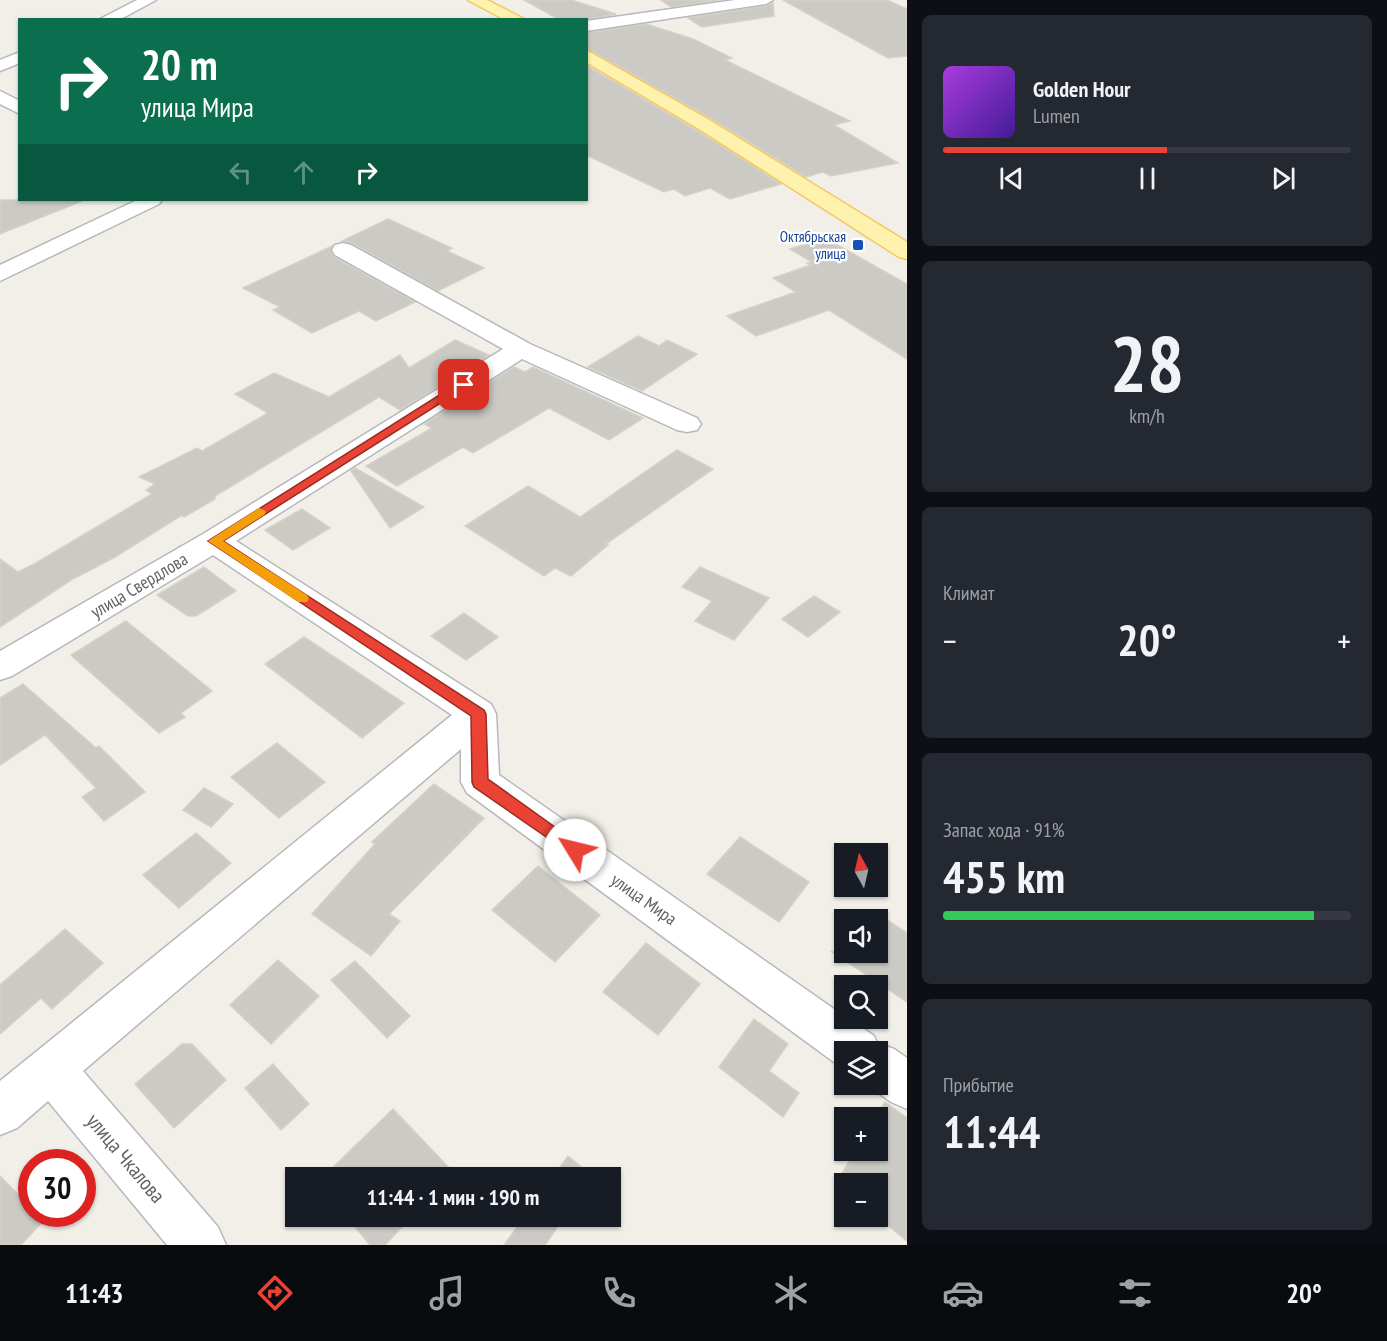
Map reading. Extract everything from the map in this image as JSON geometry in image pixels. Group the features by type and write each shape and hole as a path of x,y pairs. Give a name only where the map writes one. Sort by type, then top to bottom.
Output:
{"main road":[{"path":"475,0 515,18"},
{"path":"588,56 705,125 907,252"}],"street":[{"path":"109,18 149,0"},
{"path":"588,26 766,0"},
{"path":"0,66 18,58"},
{"path":"0,96 18,108"},
{"path":"0,274 150,201"},
{"path":"343,250 521,349 687,424"},
{"name":"улица Свердлова","path":"0,667 214,541 521,349"},
{"path":"0,1112 478,714 214,541"},
{"name":"улица Мира","path":"478,714 480,782 843,1041"},
{"name":"улица Чкалова","path":"52,1071 200,1245"},
{"path":"888,1072 907,1086"}],"building":[{"path":"524,0 571,0 616,14 588,19 556,18"},
{"path":"661,0 719,0 671,7"},
{"path":"783,0 887,0 907,9 907,56 888,58"},
{"path":"773,3 774,16 702,27 688,18 766,6"},
{"path":"646,24 693,39 732,58 725,60 850,121 834,125 898,163 831,176 823,172 806,177 712,119 588,49 588,33"},
{"path":"588,66 698,131 781,184 730,199 710,188 685,196 674,189 664,192 588,156"},
{"path":"0,200 82,201 0,234"},
{"path":"388,219 452,248 447,251 484,268 438,291 352,243 342,241"},
{"path":"825,238 907,284 907,359 829,310 756,336 727,316 796,292 773,278 811,265 807,263 812,262 790,249"},
{"path":"332,246 330,251 334,257 415,302 376,321 359,311 312,333 273,310 280,307 243,288"},
{"path":"638,336 659,346 667,340 697,354 642,391 588,367"},
{"path":"455,340 489,355 400,410 379,397 215,496 215,499 184,517 182,515 115,557 71,580 0,627 0,559 18,572 36,563 152,494 146,490 155,484 139,477 197,448 202,451 268,413 235,394 274,373 329,397 400,355 409,368"},
{"path":"514,367 525,372 533,367 643,418 609,440 549,408 473,453 463,447 397,486 366,466 432,428 424,424"},
{"path":"677,450 713,469 606,544 608,545 571,576 555,568 544,576 465,526 528,486 580,517"},
{"path":"355,468 424,507 390,528 351,471"},
{"path":"302,509 330,528 293,550 265,530"},
{"path":"204,567 236,591 196,616 188,616 157,595"},
{"path":"700,567 769,598 734,640 695,621 712,601 682,587"},
{"path":"814,596 840,612 808,637 782,619"},
{"path":"464,613 498,637 466,660 431,636"},
{"path":"126,621 212,691 181,713 185,717 159,733 71,655"},
{"path":"304,637 404,703 362,738 265,664"},
{"path":"23,684 96,748 99,746 145,792 104,821 82,797 96,788 45,735 0,765 0,698"},
{"path":"277,743 325,782 279,818 231,777"},
{"path":"434,784 484,818 389,914 400,921 371,956 312,914 375,844 372,842"},
{"path":"204,788 233,804 211,827 183,810"},
{"path":"196,833 231,863 179,908 143,875"},
{"path":"740,837 809,882 779,922 707,874"},
{"path":"538,866 600,915 555,962 492,910"},
{"path":"888,921 907,933 907,1002 888,989 888,975 866,975 848,963 888,963"},
{"path":"65,929 103,963 52,1009 41,998 0,1034 0,985"},
{"path":"646,943 700,984 658,1035 603,992"},
{"path":"278,960 319,996 271,1044 230,1005"},
{"path":"355,961 410,1016 387,1038 331,980"},
{"path":"754,1019 788,1044 769,1071 799,1093 783,1117 719,1067"},
{"path":"182,1044 192,1044 226,1080 174,1128 135,1084"},
{"path":"273,1064 309,1104 281,1130 245,1088"},
{"path":"885,1102 907,1118 907,1241 888,1226 888,1173 842,1173 849,1161 888,1161 888,1107 882,1107"},
{"path":"393,1109 448,1167 333,1167"},
{"path":"568,1156 581,1167 560,1167"},
{"path":"0,1176 18,1194 18,1227 38,1227 21,1245 0,1245"},
{"path":"355,1227 402,1227 385,1245 370,1245"},
{"path":"517,1227 557,1227 545,1245 504,1245"}],"slow traffic":[{"path":"259,512 214,541 302,598"}],"place":[{"name":"Октябрьская улица","path":"858,245"}],"route":[{"path":"464,385 214,541 478,714 480,782 575,850"}]}
